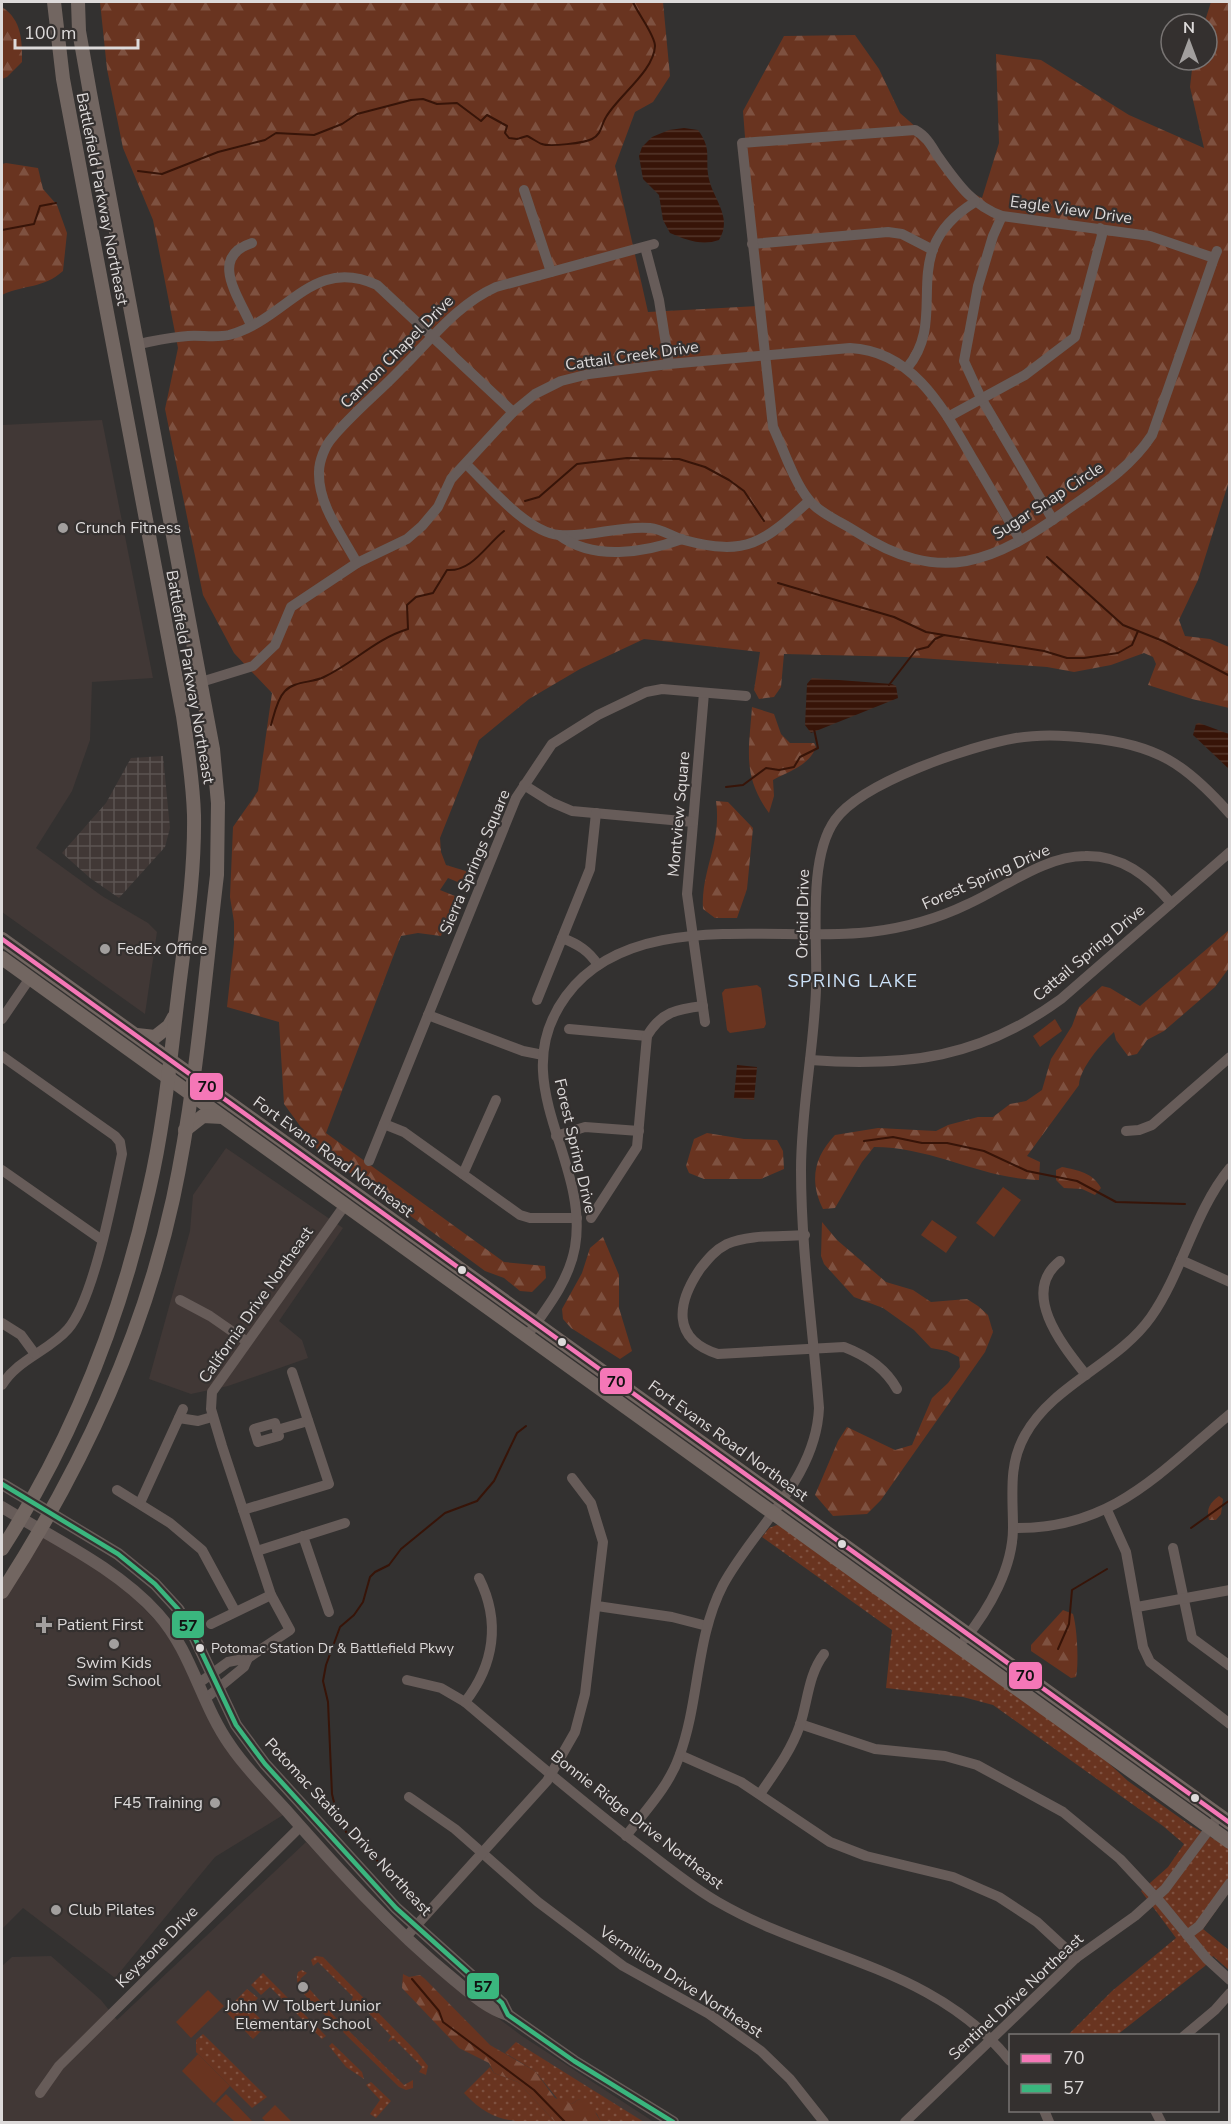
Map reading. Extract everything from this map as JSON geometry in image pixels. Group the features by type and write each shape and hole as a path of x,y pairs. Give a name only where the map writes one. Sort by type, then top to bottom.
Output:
{"main road":[{"name":"Battlefield Parkway Northeast","path":"2,1549 21,1519 72,1420 113,1319 150,1188 171,1061 192,866 194,815 191,770 63,79 54,2"},
{"name":"Battlefield Parkway Northeast","path":"2,1592 50,1514 93,1434 142,1310 172,1200 185,1130 219,838 216,774 201,682 88,83 79,32 78,2"},
{"name":"Fort Evans Road Northeast","path":"2,939 1225,1820"},
{"name":"Fort Evans Road Northeast","path":"2,958 1230,1842"},
{"path":"136,1035 155,1036 169,1026 176,1015"},
{"path":"185,1130 203,1116 222,1117"},
{"path":"345,1205 355,1203 420,1240"}],"street":[{"name":"Eagle View Drive","path":"742,144 915,130 928,140 963,192 985,210 1002,216 1150,236 1215,254"},
{"name":"Sugar Snap Circle","path":"742,144 772,427 810,501 871,542 904,556 939,564 971,561 1001,552 1053,520 1126,467 1152,435 1215,254"},
{"path":"524,190 550,272"},
{"path":"907,368 916,357 924,331 928,270 936,238 948,221 975,202"},
{"path":"1002,216 993,236 978,286 965,348 966,368 981,398 1053,520"},
{"path":"948,417 1025,375 1075,337 1102,235 1100,228"},
{"path":"752,244 888,232 902,234 933,250"},
{"path":"251,325 229,277 229,264 232,254 239,248 252,243"},
{"name":"Cannon Chapel Drive","path":"357,563 326,506 320,489 319,469 324,452 330,439 434,337 458,310 478,295 496,287 649,245 669,364"},
{"path":"138,344 187,336 229,335 266,320 309,286 322,280 349,276 376,285 513,412"},
{"name":"Cattail Creek Drive","path":"201,682 253,666 268,655 275,645 291,607 357,563 407,539 438,507 451,479 513,412 535,394 561,381 669,364 863,348 900,363 939,401 1020,540"},
{"path":"466,464 534,526 559,535 573,546 603,552 644,550 682,539"},
{"path":"559,535 624,527 652,528 711,546 739,548 761,540 782,526 810,501"},
{"name":"Sierra Springs Square","path":"369,1161 524,785 552,744 598,715 654,690 746,696"},
{"name":"Montview Square","path":"704,693 687,894 705,1022"},
{"name":"Orchid Drive","path":"626,1836 668,1780 680,1755 707,1626 732,1570 804,1467 815,1439 819,1408 801,1166 816,991 819,860 827,832 840,814 866,792 973,748 1019,738 1053,736 1134,744 1164,755 1186,769 1230,814"},
{"path":"524,785 563,808 693,822"},
{"path":"537,1000 590,869 596,813"},
{"name":"Cattail Spring Drive","path":"810,1060 899,1062 953,1052 1005,1033 1032,1019 1061,999 1230,852"},
{"name":"Forest Spring Drive","path":"527,1336 557,1294 568,1271 575,1246 577,1218 573,1192 546,1101 543,1055 557,1011 567,995 598,965 638,946 692,937 740,933 872,932 930,919 967,905 1055,861 1083,856 1110,859 1135,869 1157,887 1171,903"},
{"path":"562,938 577,944 591,954 598,965"},
{"path":"2,1019 30,978"},
{"path":"591,1218 634,1155 639,1131 647,1036 653,1025 666,1014 676,1009 702,1006"},
{"path":"428,1015 523,1051 543,1055"},
{"path":"569,1029 647,1036"},
{"path":"2,1056 120,1142 122,1154 102,1240 80,1310 73,1323 58,1340 34,1354 11,1373 2,1385"},
{"path":"1126,1131 1139,1130 1152,1125 1230,1057"},
{"path":"463,1174 496,1100"},
{"path":"384,1124 404,1132 520,1215 530,1218 577,1218"},
{"path":"556,1136 585,1127 639,1131"},
{"path":"959,1646 969,1634 1003,1577 1013,1528 1011,1482 1024,1436 1037,1416 1131,1340 1151,1318 1210,1198 1230,1168"},
{"path":"2,1170 102,1240"},
{"name":"California Drive Northeast","path":"248,1658 290,1630 271,1595 212,1417 212,1392 246,1341 345,1205"},
{"path":"805,1235 736,1240 718,1249 687,1287 684,1297 682,1316 694,1340 718,1354 835,1346 854,1351 889,1375 897,1389"},
{"path":"1181,1260 1230,1282"},
{"path":"1060,1261 1052,1268 1046,1282 1047,1311 1058,1340 1086,1375"},
{"path":"180,1300 210,1316 246,1341"},
{"path":"2,1323 21,1335 34,1354"},
{"path":"243,1510 328,1484 292,1372"},
{"path":"140,1503 181,1414 198,1421 212,1417"},
{"path":"1013,1528 1052,1527 1107,1510 1144,1485 1230,1414"},
{"path":"277,1430 308,1421"},
{"path":"406,1937 552,1775 567,1750 581,1713 603,1556 601,1528 591,1503 572,1478"},
{"name":"Potomac Station Drive Northeast","path":"2,1484 118,1554 155,1584 177,1609 191,1630 236,1725 265,1764 363,1872 417,1927 502,2003 508,2015"},
{"path":"117,1490 171,1523 202,1550 235,1611"},
{"name":"Potomac Station Drive Northeast","path":"2,1507 107,1571 149,1605 172,1631 199,1683 205,1700 230,1745 300,1827 406,1937 470,1993 495,2011 508,2015 574,2061 673,2122"},
{"path":"1107,1510 1126,1552 1143,1647 1150,1662 1230,1724"},
{"path":"257,1551 345,1523"},
{"path":"303,1536 329,1612"},
{"path":"1173,1548 1192,1638 1230,1666"},
{"path":"465,1702 482,1676 492,1648 492,1618 479,1578"},
{"path":"1137,1607 1230,1590"},
{"path":"211,1624 271,1595"},
{"path":"597,1606 672,1617 707,1626"},
{"path":"760,1794 782,1763 800,1724 814,1667 824,1654"},
{"path":"199,1683 237,1658 248,1658 244,1668 205,1700"},
{"name":"Bonnie Ridge Drive Northeast","path":"407,1680 441,1688 465,1702 626,1836 717,1901 776,1931 915,1984 953,2006 1009,2059"},
{"path":"800,1724 874,1749 945,1756 994,1772 1078,1823 1120,1859 1207,1959 1230,1980"},
{"path":"680,1755 719,1770 760,1794 813,1833 849,1850 953,1877 999,1897 1037,1922 1076,1958"},
{"name":"Vermillion Drive Northeast","path":"409,1797 455,1830 538,1902 623,1966 709,2014 761,2051 790,2079 824,2122"},
{"name":"Sentinel Drive Northeast","path":"905,2122 1076,1958 1156,1898 1179,1874 1211,1828 1225,1820"},
{"name":"Keystone Drive","path":"40,2093 58,2066 300,1827"},
{"path":"1187,1935 1199,1926 1230,1883"},
{"path":"1186,2034 1215,2010 1230,1992"}],"shaded area":[{"path":"684,128 698,130 706,147 710,183 724,223 719,240 713,242 688,240 670,233 663,220 659,195 643,179 639,156 642,147 652,137 669,130"},
{"path":"102,420 153,678 92,682 90,740 72,791 36,848 102,896 148,923 157,932 145,1014 2,912 2,425"},
{"path":"812,678 892,684 896,686 898,698 811,733 805,725 807,684"},
{"path":"1199,723 1229,734 1229,769 1193,735 1196,724"},
{"path":"163,756 170,828 165,847 119,898 90,878 62,853 106,803 131,758"},
{"path":"737,1065 757,1067 754,1100 734,1098"},
{"path":"226,1148 343,1228 279,1321 302,1340 308,1358 228,1386 191,1394 149,1379 190,1231 193,1195"},
{"path":"40,1531 107,1571 165,1630 213,1715 288,1812 215,1857 115,1978 23,1908 2,1929 2,1592"},
{"name":"John W Tolbert Junior Elementary School","path":"306,1842 385,1926 432,1969 522,2036 654,2122 2,2122 2,1966 12,1957 51,1956 101,2000 117,2020"}],"green space":[{"path":"100,2 663,2 670,76 653,102 635,112 615,166 648,312 758,306 743,111 784,36 855,35 879,69 900,113 917,128 959,186 982,198 999,143 996,54 1041,60 1129,115 1204,148 1190,87 1192,72 1219,72 1219,12 1208,12 1211,2 1229,2 1229,481 1198,580 1179,620 1185,636 1210,639 1229,647 1229,708 1148,685 1156,664 1153,657 1144,653 1111,665 1074,672 1047,667 906,657 784,654 781,687 774,697 759,699 754,690 760,652 644,639 580,669 529,699 479,740 440,838 441,852 446,865 469,872 460,883 448,878 440,890 455,896 441,936 418,933 401,936 326,1133 504,1262 545,1266 546,1278 532,1292 520,1291 504,1278 485,1271 371,1187 319,1152 284,1104 279,1022 227,1007 234,943 234,922 230,897 233,827 258,791 272,693 234,653 203,595 165,409 178,348 153,220 123,148 107,69"},
{"path":"2,7 14,18 20,32 22,62 2,79"},
{"path":"2,164 38,168 43,189 57,205 67,233 63,271 41,284 2,295"},
{"path":"752,707 774,714 781,734 790,743 814,743 816,747 804,763 773,780 774,796 769,813 760,800 751,775 749,750"},
{"path":"716,801 728,802 753,828 747,889 737,918 715,918 703,909 705,881 716,830"},
{"path":"1229,930 1229,968 1215,987 1164,1031 1147,1040 1137,1054 1128,1056 1116,1040 1114,1032 1092,1057 1083,1071 1079,1085 1027,1156 1040,1162 1039,1180 997,1174 917,1152 874,1147 862,1162 835,1208 823,1209 816,1189 816,1170 822,1152 835,1135 878,1128 936,1131 948,1125 978,1117 993,1117 1010,1104 1026,1101 1042,1090 1051,1059 1072,1026 1079,1007 1102,986 1110,988 1140,1006"},
{"path":"757,985 761,988 766,1024 764,1028 730,1033 727,1030 722,993 725,989"},
{"path":"1055,1019 1062,1031 1040,1047 1033,1036"},
{"path":"707,1133 744,1139 777,1140 783,1151 784,1169 761,1179 704,1179 689,1173 686,1166 694,1139"},
{"path":"1062,1167 1089,1176 1101,1188 1095,1195 1082,1189 1064,1188 1056,1180 1056,1170"},
{"path":"1003,1187 1021,1200 994,1237 976,1223"},
{"path":"932,1220 957,1237 946,1253 921,1235"},
{"path":"822,1222 837,1240 886,1282 913,1290 931,1302 967,1299 988,1315 993,1332 985,1352 881,1500 867,1514 833,1516 815,1495 838,1441 847,1427 895,1450 912,1445 932,1398 948,1383 960,1367 959,1357 947,1351 931,1348 914,1330 883,1308 854,1297 824,1264 821,1256"},
{"path":"603,1237 619,1275 619,1308 632,1351 620,1359 571,1328 563,1319 562,1309 582,1273 590,1248"},
{"path":"1219,1496 1223,1499 1221,1514 1216,1520 1209,1520 1210,1506"},
{"path":"777,1525 783,1527 1101,1756 1128,1781 1190,1825 1229,1848 1229,1892 1203,1929 1229,1950 1229,1970 1213,1956 1205,1966 1118,2034 1069,2034 1112,1991 1176,1938 1141,1891 1168,1867 1184,1844 1163,1826 993,1705 963,1697 886,1688 892,1630 762,1537 769,1528"},
{"path":"1063,1610 1073,1614 1076,1628 1077,1671 1076,1677 1071,1678 1031,1651 1031,1645"},
{"path":"316,1956 323,1957 417,2052 428,2066 426,2075 419,2072 422,2067 394,2039 388,2042 391,2036 356,2000 350,2004 353,1997 318,1962 313,1966 311,1960"},
{"path":"302,1970 307,1973 300,1979 338,2020 337,2026 310,2001 299,1986 298,1972"},
{"path":"263,1973 326,2036 322,2039 270,1987 261,1995 251,1985"},
{"path":"403,1974 409,1977 420,1975 490,2045 535,2071 555,2098 572,2104 579,2099 592,2107 601,2122 555,2122 518,2082 494,2073 489,2063 459,2048 402,1988"},
{"path":"247,1989 258,1998 249,2008 267,2025 253,2039 225,2011"},
{"path":"208,1990 224,2006 191,2038 176,2022"},
{"path":"346,2028 404,2085 413,2080 413,2088 406,2090 399,2087 343,2032"},
{"path":"203,2034 267,2097 252,2108 196,2052 196,2040"},
{"path":"516,2042 644,2122 601,2122 597,2114 579,2099 572,2104 560,2102 535,2071 505,2053"},
{"path":"332,2043 362,2072 364,2079 346,2067 329,2046"},
{"path":"198,2054 230,2086 214,2103 182,2071"},
{"path":"490,2067 494,2073 518,2082 555,2122 505,2119 485,2111 475,2103 464,2093"},
{"path":"371,2082 391,2101 376,2118 370,2114 380,2100 366,2085"},
{"path":"226,2094 253,2122 235,2122 216,2104"},
{"path":"275,2105 292,2122 266,2122 262,2118"}],"waterway":[{"path":"138,171 162,174 218,152 265,140 276,133 314,135 342,124 357,114 423,99 437,104 457,103 481,121 487,115 507,126 505,133 509,138 517,139 527,136 546,145 592,139 598,135 612,109 649,65 653,55 654,41 633,2"},
{"path":"2,230 34,224 40,206 56,203"},
{"path":"525,501 539,497 577,464 627,458 679,459 705,467 729,480 744,491 764,521"},
{"path":"271,725 276,707 285,691 298,684 324,677 385,639 408,629 407,605 416,597 433,593 447,570 464,567 504,531"},
{"path":"1047,557 1123,625 1163,641 1230,676"},
{"path":"778,583 894,617 926,632 944,635"},
{"path":"889,685 916,650 928,647 935,639 944,635 1044,651 1067,658 1084,658 1118,653 1132,645 1138,631"},
{"path":"726,787 743,785 766,768 779,770 794,767 800,757 818,748 814,729"},
{"path":"864,1141 893,1137 922,1143 947,1143 984,1151 1027,1171 1077,1181 1116,1202 1185,1204"},
{"path":"382,1865 346,1832 337,1815 332,1794 328,1702 323,1681 326,1665 340,1627 354,1615 363,1602 370,1577 389,1565 401,1549 445,1513 477,1501 494,1481 517,1433 526,1426"},
{"path":"1191,1528 1230,1500"},
{"path":"1058,1649 1069,1624 1072,1590 1107,1569"},
{"path":"412,1979 439,2011 443,2022 534,2090 565,2122"}],"transit line":[{"name":"70","path":"2,939 1230,1823"},
{"name":"57","path":"2,1484 118,1554 155,1584 178,1609 191,1630 236,1725 265,1764 396,1908 502,2003 508,2015 574,2061 673,2122"}],"place":[{"name":"Crunch Fitness","path":"63,528"},
{"name":"FedEx Office","path":"105,949"},
{"name":"Patient First","path":"44,1625"},
{"name":"Swim Kids Swim School","path":"114,1644"},
{"name":"Potomac Station Dr & Battlefield Pkwy","path":"200,1648"},
{"name":"F45 Training","path":"215,1803"},
{"name":"Club Pilates","path":"56,1910"},
{"name":"John W Tolbert Junior Elementary School","path":"303,1987"}],"district":[{"name":"SPRING LAKE","path":"853,981"}]}
